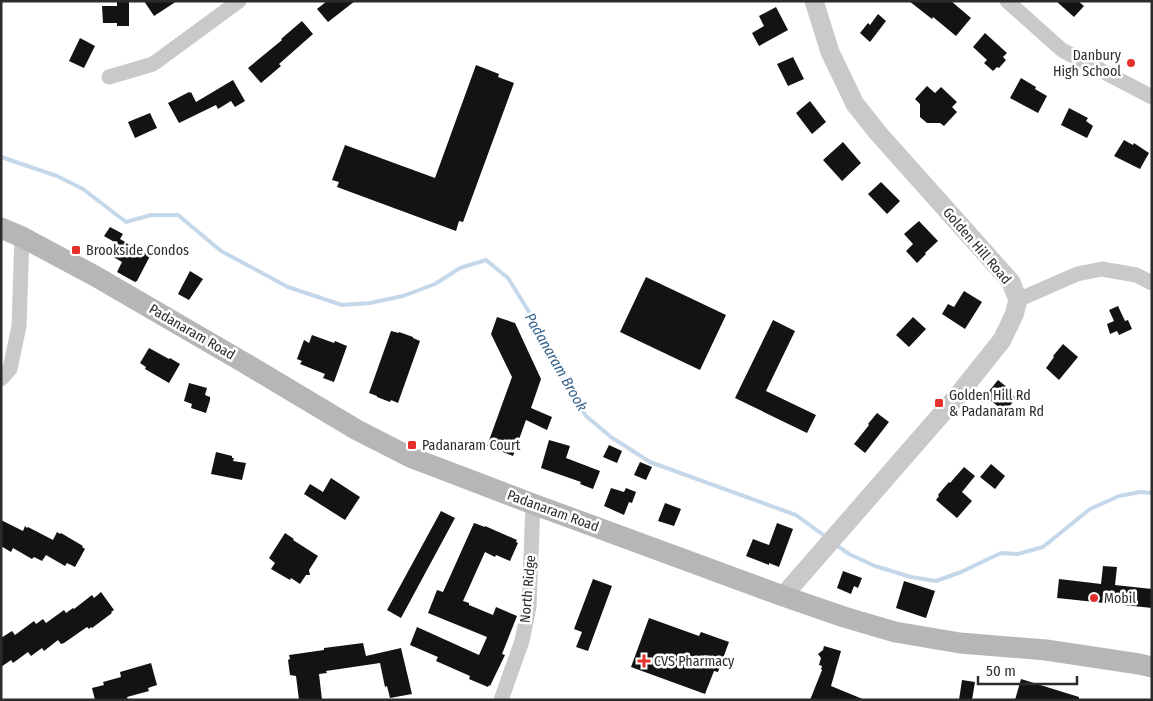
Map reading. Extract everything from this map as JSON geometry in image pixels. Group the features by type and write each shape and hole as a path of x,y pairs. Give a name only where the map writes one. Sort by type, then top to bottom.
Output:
{"main road":[{"name":"Padanaram Road","path":"1,228 22,237 95,276 357,430 412,458 844,618 895,632 960,644 1046,650 1152,667"}],"street":[{"path":"109,77 153,64 239,1"},
{"name":"Golden Hill Road","path":"783,596 959,394 1002,340 1014,315 1018,300 1011,282 878,133 855,104 830,52 814,1"},
{"path":"1007,1 1062,50 1152,97"},
{"path":"1,378 10,369 19,326 22,237"},
{"path":"1018,300 1077,274 1102,269 1136,275 1152,283"},
{"name":"North Ridge","path":"501,700 522,641 529,607 533,504"}],"building":[{"path":"117,1 129,1 129,26 117,26 117,23 103,23 102,6 117,6"},
{"path":"144,1 177,1 154,16"},
{"path":"327,1 355,1 328,22 317,9"},
{"path":"909,1 951,1 971,18 956,36 933,17 932,19"},
{"path":"1056,1 1078,1 1084,6 1074,17"},
{"path":"776,7 788,30 759,46 752,33 764,26 759,16"},
{"path":"878,14 886,21 870,42 860,33 868,23 870,25"},
{"path":"302,21 313,34 261,83 248,68"},
{"path":"985,33 1007,53 1003,57 1006,60 999,68 997,67 993,71 984,63 987,60 973,47"},
{"path":"80,38 95,46 84,68 69,61"},
{"path":"793,57 804,79 788,86 777,64"},
{"path":"476,65 499,74 498,77 514,83 463,222 459,221 456,231 337,187 339,182 332,180 345,145 435,178"},
{"path":"1021,78 1047,96 1038,113 1010,98"},
{"path":"233,80 245,101 235,107 231,101 218,109 216,105 179,123 168,103 189,92 191,92 196,102"},
{"path":"927,86 935,93 941,87 957,102 952,107 957,112 944,126 940,123 927,123 920,117 920,104 915,99"},
{"path":"810,101 826,122 812,134 796,113"},
{"path":"1069,108 1088,118 1086,121 1093,126 1087,138 1061,125"},
{"path":"150,113 157,128 135,138 128,122"},
{"path":"1124,140 1133,145 1134,143 1149,153 1140,169 1114,156"},
{"path":"843,142 861,163 842,181 823,160"},
{"path":"881,182 900,201 887,214 868,194"},
{"path":"919,221 938,241 917,263 906,251 913,244 904,234"},
{"path":"110,227 123,234 120,239 150,256 135,282 117,272 122,262 110,255 116,243 104,236"},
{"path":"190,271 203,279 189,300 178,294"},
{"path":"646,277 726,315 700,370 620,332"},
{"path":"964,291 982,302 965,329 942,314 948,304 954,307"},
{"path":"1118,306 1125,321 1128,320 1132,329 1119,335 1117,331 1110,334 1107,324 1114,321 1109,310"},
{"path":"497,317 515,323 541,379 531,408 552,417 547,430 526,420 513,456 487,446 512,377 491,334"},
{"path":"913,317 926,329 909,347 896,335"},
{"path":"773,320 795,331 766,391 816,415 807,433 735,398"},
{"path":"391,331 399,332 420,341 398,403 391,400 390,402 369,393"},
{"path":"312,335 347,346 334,382 323,378 325,374 300,364 302,361 297,359 304,340 309,343"},
{"path":"1063,344 1078,357 1059,380 1046,368"},
{"path":"149,348 180,364 169,383 145,369 146,367 140,363"},
{"path":"998,380 1016,398 1005,412 985,396"},
{"path":"189,383 207,388 205,395 210,397 210,400 206,413 191,408 192,404 184,401"},
{"path":"877,413 889,422 865,453 854,444"},
{"path":"549,440 570,446 566,458 600,471 593,489 580,484 581,482 541,468"},
{"path":"609,445 622,451 617,463 603,457"},
{"path":"216,452 232,456 234,458 233,461 246,463 242,480 211,474"},
{"path":"640,462 652,467 646,480 634,475"},
{"path":"991,464 1005,476 995,489 980,477"},
{"path":"964,467 975,476 962,492 972,501 957,518 936,500 942,490"},
{"path":"331,478 360,497 345,520 304,494 310,484 323,492"},
{"path":"611,488 624,492 626,488 636,492 632,503 629,502 624,515 604,506"},
{"path":"665,503 681,509 674,526 658,521"},
{"path":"441,511 455,518 401,618 387,610"},
{"path":"1,520 23,531 25,526 28,527 53,540 57,532 61,533 85,549 75,567 67,563 65,566 46,555 42,561 34,557 32,559 13,548 11,552 1,546"},
{"path":"474,523 517,540 516,542 518,543 510,561 485,552 463,601 493,615 496,607 517,616 502,654 505,655 488,687 469,679 470,676 436,661 438,657 410,645 417,627 479,655 487,637 428,613 437,590 443,592"},
{"path":"777,523 793,529 779,567 746,556 753,539 769,545"},
{"path":"285,533 318,556 309,570 310,575 306,575 300,584 271,569 275,563 269,558"},
{"path":"1103,566 1117,567 1115,585 1152,589 1152,608 1057,598 1059,579 1101,584"},
{"path":"843,571 862,578 858,588 854,586 851,594 837,588"},
{"path":"593,579 612,586 588,651 576,647 582,632 574,629"},
{"path":"904,581 935,591 926,618 896,608"},
{"path":"101,592 114,610 92,628 89,629 87,627 64,643 61,644 58,640 44,651 42,648 31,656 28,652 13,663 11,660 1,667 1,638 12,631 15,635 34,621 36,624 43,619 46,623 64,610 66,613 92,595 94,598"},
{"path":"649,618 699,636 701,632 729,642 718,672 714,671 705,694 631,667"},
{"path":"363,643 366,656 401,648 412,694 390,698 387,686 385,687 380,663 326,671 327,673 319,674 322,700 299,700 296,676 290,675 289,655"},
{"path":"824,646 841,651 831,686 865,700 810,700 822,670 822,666 819,665 821,658 818,654 823,650"},
{"path":"151,663 157,685 148,688 149,691 127,697 128,700 95,700 92,688 104,685 103,682 121,677 120,672"},
{"path":"1021,679 1079,697 1079,700 1015,700"},
{"path":"962,680 975,682 972,700 959,700"}],"waterway":[{"name":"Padanaram Brook","path":"1,157 57,176 83,189 126,222 151,215 178,215 221,251 288,287 342,305 370,303 403,296 435,284 460,268 486,260 508,278 539,328 553,362 586,416 611,437 650,462 796,515 826,537"},
{"name":"Padanaram Brook","path":"835,544 849,554 875,566 911,577 936,581 961,572 1001,553 1018,554 1043,547 1090,509 1119,496 1140,492 1152,493"}],"place":[{"name":"Danbury High School","path":"1131,63"},
{"name":"Brookside Condos","path":"76,250"},
{"name":"Golden Hill Rd & Padanaram Rd","path":"939,403"},
{"name":"Padanaram Court","path":"412,445"},
{"name":"Mobil","path":"1094,598"},
{"name":"CVS Pharmacy","path":"644,661"}]}
